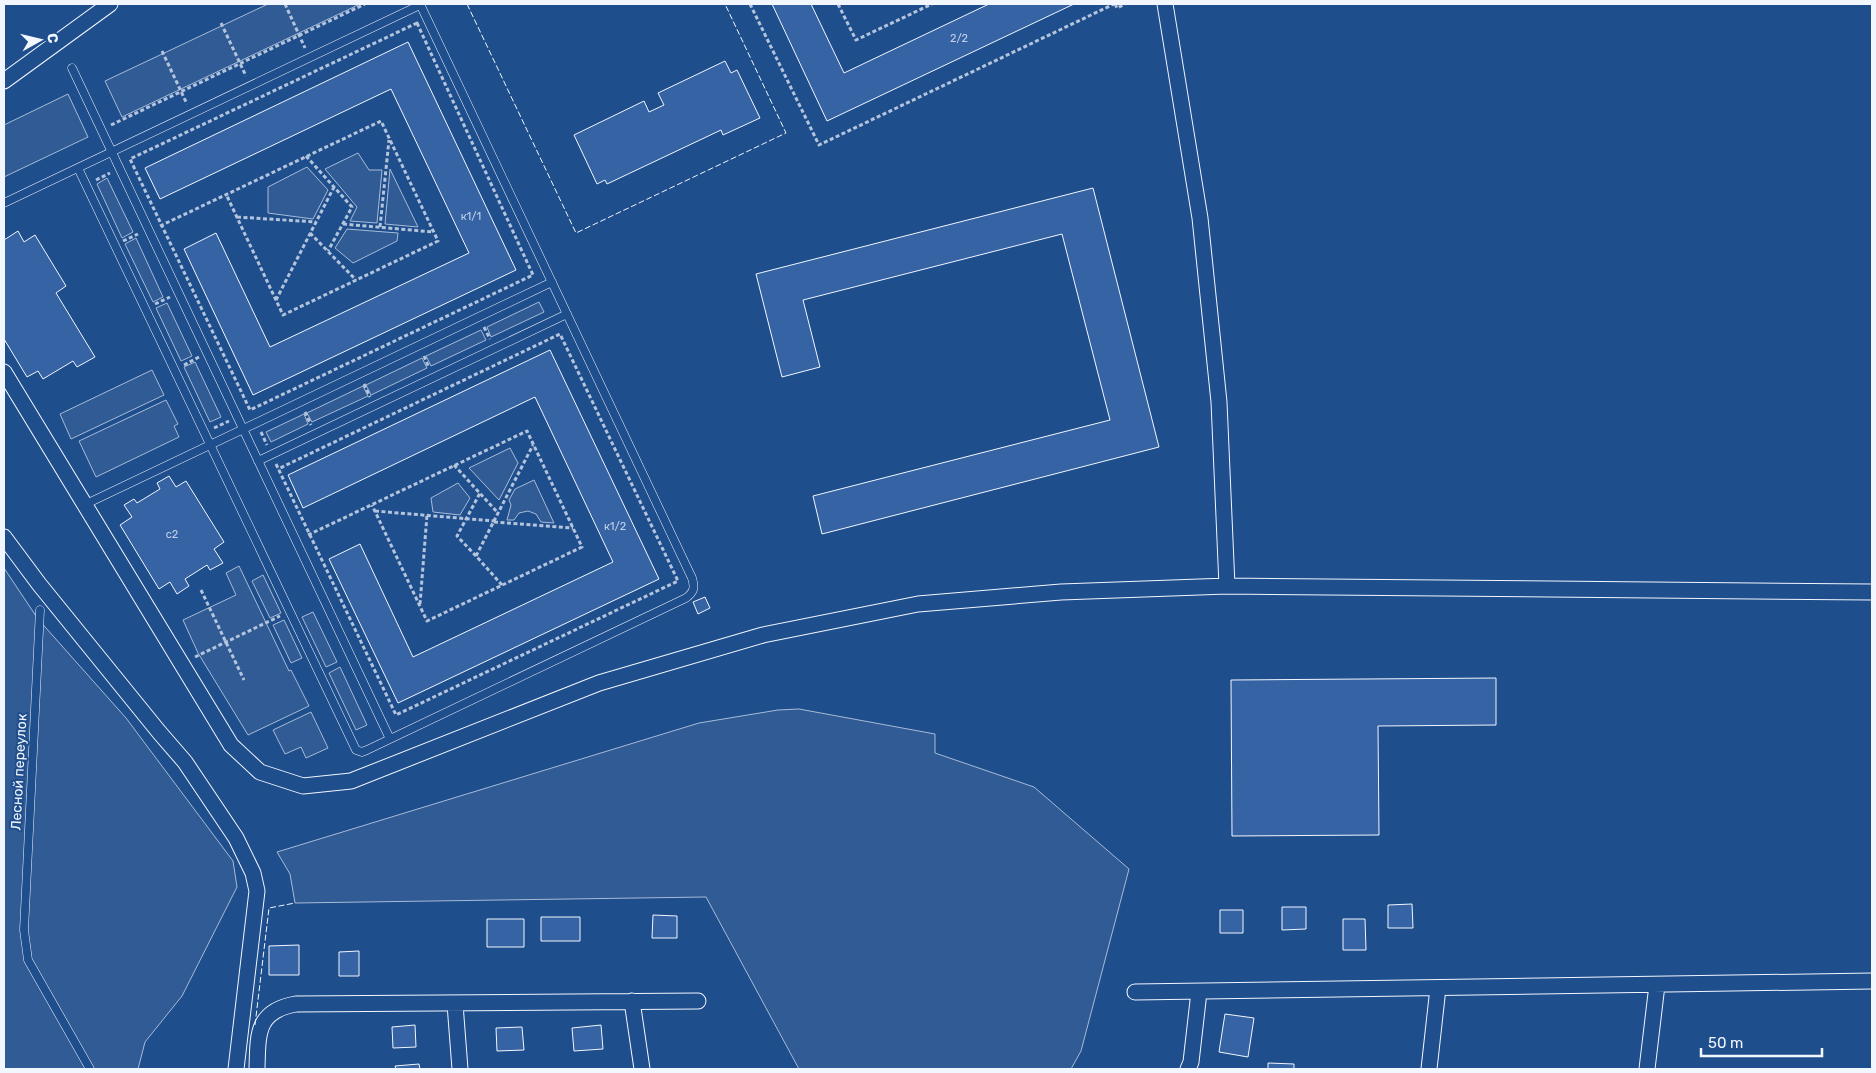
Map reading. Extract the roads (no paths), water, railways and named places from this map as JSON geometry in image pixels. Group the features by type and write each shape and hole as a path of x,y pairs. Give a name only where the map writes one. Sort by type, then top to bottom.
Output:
{"street":[{"path":"4,81 110,4"},
{"path":"1165,4 1200,218 1219,402 1227,586"},
{"path":"4,372 231,745 260,772 303,786 351,781 599,683 763,635 918,604 1060,592 1227,586 1872,592"},
{"path":"4,537 39,584 159,732 186,762 236,838 253,873 257,891 236,1069"},
{"path":"1135,992 1872,981"},
{"path":"1648,1069 1657,984"},
{"path":"1429,1069 1438,988"},
{"path":"1188,1069 1191,1062 1199,992"},
{"path":"632,1001 642,1069"},
{"path":"257,1069 258,1041 262,1024 272,1012 283,1006 296,1004 698,1001"},
{"path":"455,1004 460,1069"}],"lane":[{"path":"4,203 420,4 692,578 694,586 692,594 362,752 356,750 78,168"},
{"path":"72,68 390,739"},
{"path":"84,505 552,282"},
{"path":"258,461 567,314"},
{"name":"Лесной переулок","path":"40,610 24,930 28,960 90,1069"}]}
